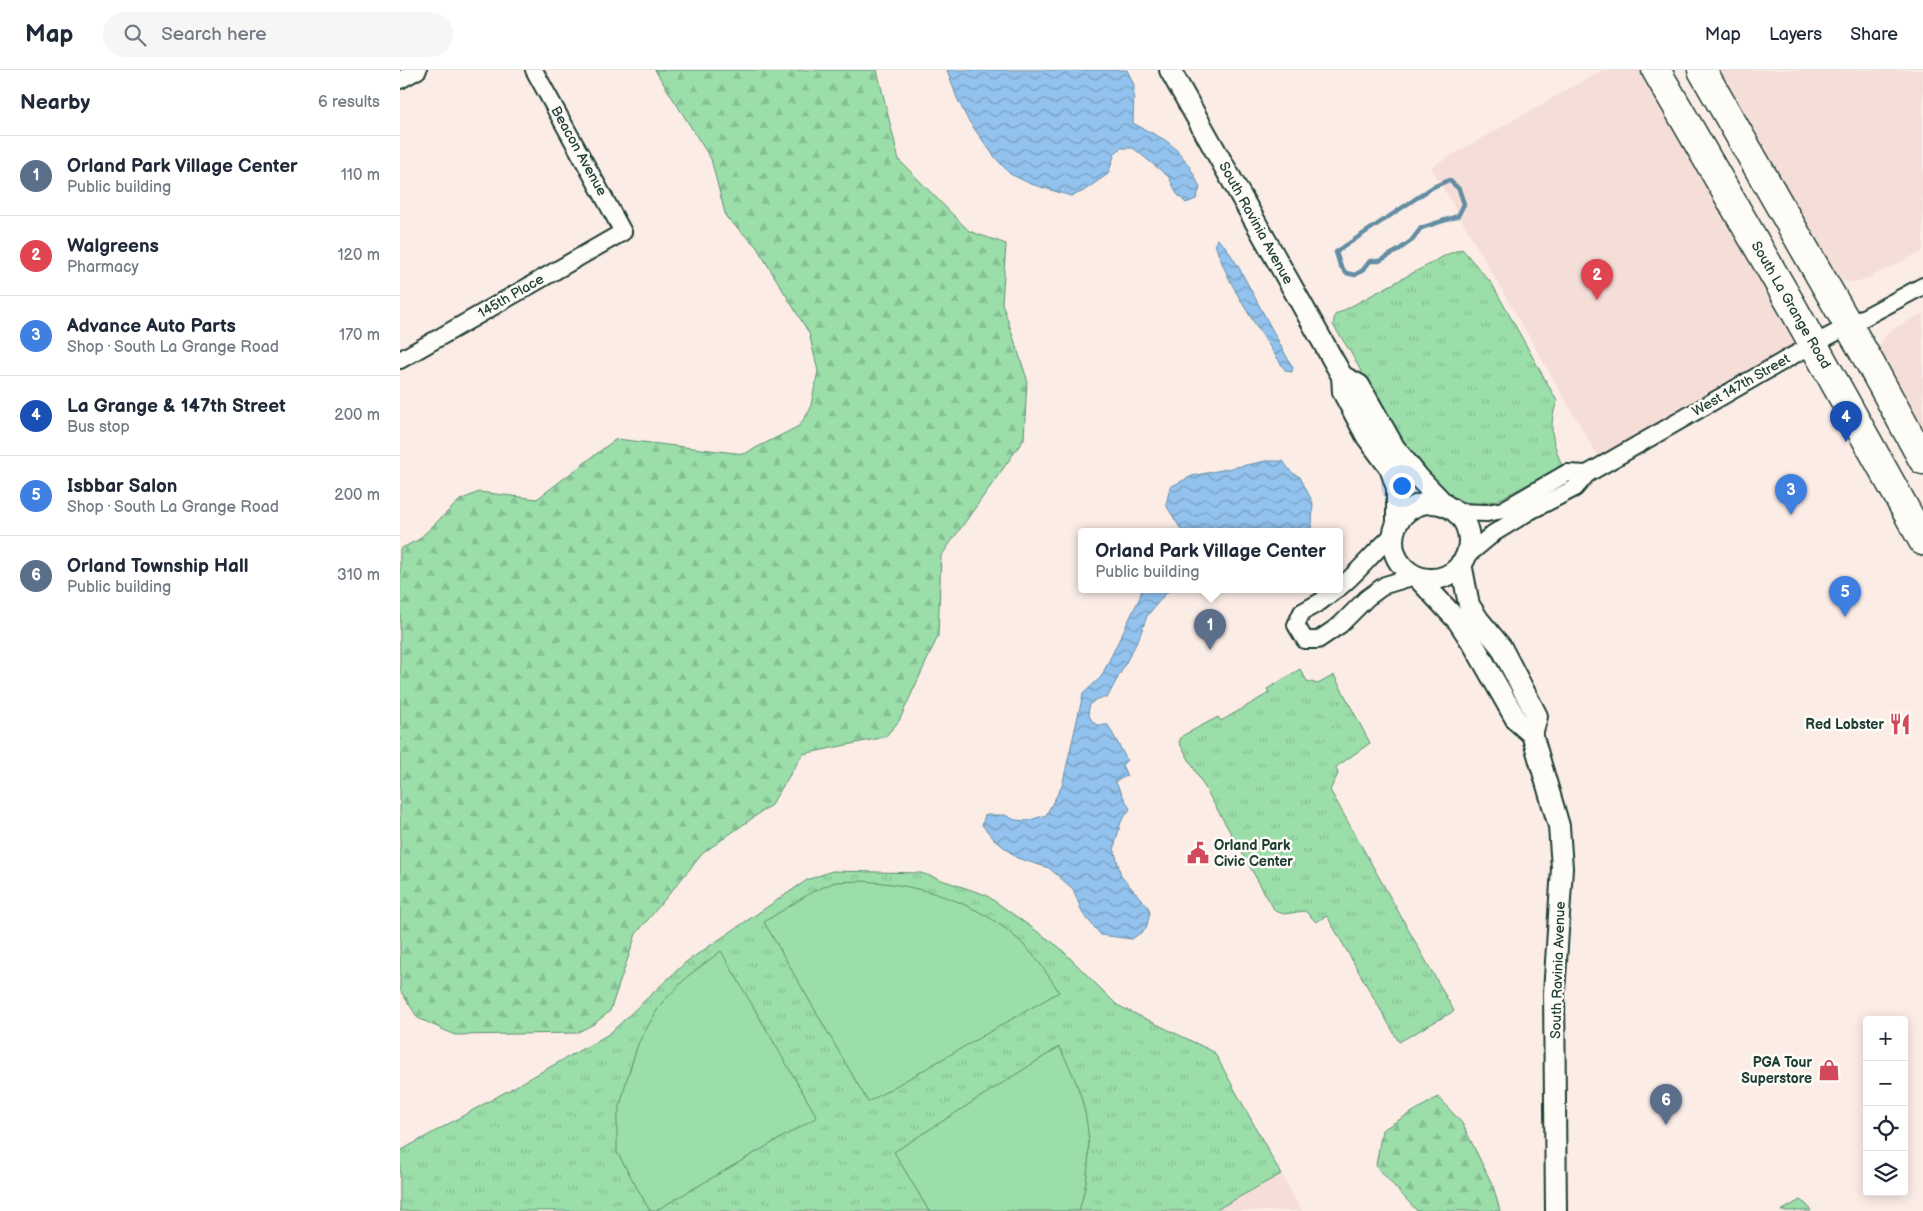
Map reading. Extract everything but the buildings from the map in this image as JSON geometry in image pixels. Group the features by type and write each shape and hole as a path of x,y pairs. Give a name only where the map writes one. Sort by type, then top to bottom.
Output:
{"highway":[{"name":"South La Grange Road","path":"1656,70 1923,541"},
{"path":"1702,70 1870,363 1923,460"}],"street":[{"path":"400,80 418,70"},
{"name":"Beacon Avenue","path":"534,70 623,232"},
{"name":"South Ravinia Avenue","path":"1170,70 1342,376 1343,392 1367,437 1390,468 1397,488 1395,529"},
{"name":"145th Place","path":"400,360 623,232"},
{"name":"West 147th Street","path":"1463,561 1494,534 1530,511 1574,488 1587,474 1813,344 1923,286"},
{"name":"South Ravinia Avenue","path":"1342,376 1358,385 1394,447 1418,478 1450,509"},
{"name":"West 147th Street","path":"1450,509 1487,513 1503,510 1567,473 1587,474"},
{"path":"1343,584 1356,575 1395,529 1405,513 1415,507 1436,504 1450,509 1462,520 1467,529 1468,549 1463,561 1451,573 1440,578 1429,579 1416,576 1406,570 1398,560 1393,548 1395,529"},
{"name":"South Ravinia Avenue","path":"1463,561 1469,604 1478,619 1501,647 1537,716 1532,734 1559,826 1562,868 1554,993 1556,1211"},
{"path":"1332,593 1302,612 1296,625 1305,640 1318,640 1340,625 1367,598 1385,585 1416,576"},
{"name":"South Ravinia Avenue","path":"1416,576 1458,621 1476,647 1517,721 1532,734"}],"shaded area":[{"path":"1602,70 1648,70 1801,344 1600,460 1431,167"},
{"path":"1714,70 1923,70 1923,251 1860,282 1847,282 1835,278"},
{"path":"1923,313 1923,436 1880,359 1879,347 1884,337 1893,329"},
{"path":"1281,1174 1302,1211 1214,1211"}],"green space":[{"path":"655,70 877,70 899,160 969,231 1006,244 1002,303 1027,379 1024,439 941,556 938,636 899,721 885,737 803,754 771,805 703,853 636,934 610,1011 594,1024 576,1033 455,1035 418,1018 400,990 400,549 418,540 460,500 479,492 537,499 616,439 744,454 799,426 810,410 818,371 809,333 756,246 726,217 711,159"},
{"path":"1462,249 1492,284 1557,401 1554,410 1552,434 1562,466 1496,501 1476,504 1461,501 1441,492 1403,448 1350,351 1333,325 1335,315 1448,254"},
{"path":"1300,669 1307,681 1318,684 1334,675 1370,743 1336,767 1338,774 1330,790 1454,1011 1399,1042 1327,916 1316,922 1305,911 1284,914 1275,911 1179,742 1182,736 1218,717 1221,721 1269,693 1267,689"},
{"path":"832,871 921,873 986,895 1059,947 1117,1005 1214,1052 1281,1174 1214,1211 400,1211 400,1151 609,1034 686,962 807,880"},
{"path":"859,881 909,887 933,893 957,901 980,912 1001,925 1020,941 1040,964 1059,992 868,1102 764,922 812,892 835,882"},
{"path":"721,951 817,1117 655,1211 650,1211 617,1152 617,1119 626,1082 638,1044 660,1005 688,976"},
{"path":"1059,1047 1078,1087 1087,1127 1089,1147 1088,1168 1079,1211 929,1211 894,1152"},
{"path":"1438,1097 1462,1123 1493,1186 1500,1211 1417,1211 1376,1166 1382,1130"},
{"path":"1800,1200 1811,1211 1781,1211"}],"water":[{"path":"947,70 1127,70 1134,85 1133,123 1171,144 1181,155 1194,174 1200,188 1196,199 1186,203 1177,194 1169,177 1133,148 1121,148 1115,153 1108,174 1082,192 1071,196 1031,184 1010,174 994,156 968,120 957,98"},
{"path":"1217,239 1225,246 1238,266 1293,367 1292,372 1286,371 1283,367 1236,292 1215,244"},
{"path":"1266,461 1283,461 1291,472 1300,477 1313,503 1312,526 1311,528 1180,528 1166,505 1170,487 1192,476"},
{"path":"1141,593 1166,593 1147,616 1139,638 1107,698 1095,700 1089,707 1092,721 1097,725 1108,725 1127,760 1122,765 1127,776 1115,781 1130,809 1121,822 1114,848 1121,876 1148,907 1150,913 1146,929 1132,939 1101,935 1083,914 1073,889 1049,868 1017,858 994,839 982,825 985,815 1005,815 1015,820 1027,821 1046,815 1062,786 1083,694 1101,677"}],"waterway":[{"path":"1449,180 1459,189 1464,204 1458,216 1421,228 1411,241 1397,251 1379,261 1370,261 1363,270 1355,275 1346,273 1340,265 1336,252 1433,187 1449,180"}],"place":[{"name":"Walgreens","path":"1597,300"},
{"name":"La Grange & 147th Street","path":"1846,442"},
{"name":"Advance Auto Parts","path":"1791,515"},
{"name":"Isbbar Salon","path":"1845,617"},
{"name":"Orland Park Village Center","path":"1210,650"},
{"name":"Red Lobster","path":"1900,724"},
{"name":"Orland Park Civic Center","path":"1198,853"},
{"name":"PGA Tour Superstore","path":"1829,1070"},
{"name":"Orland Township Hall","path":"1666,1125"}]}
